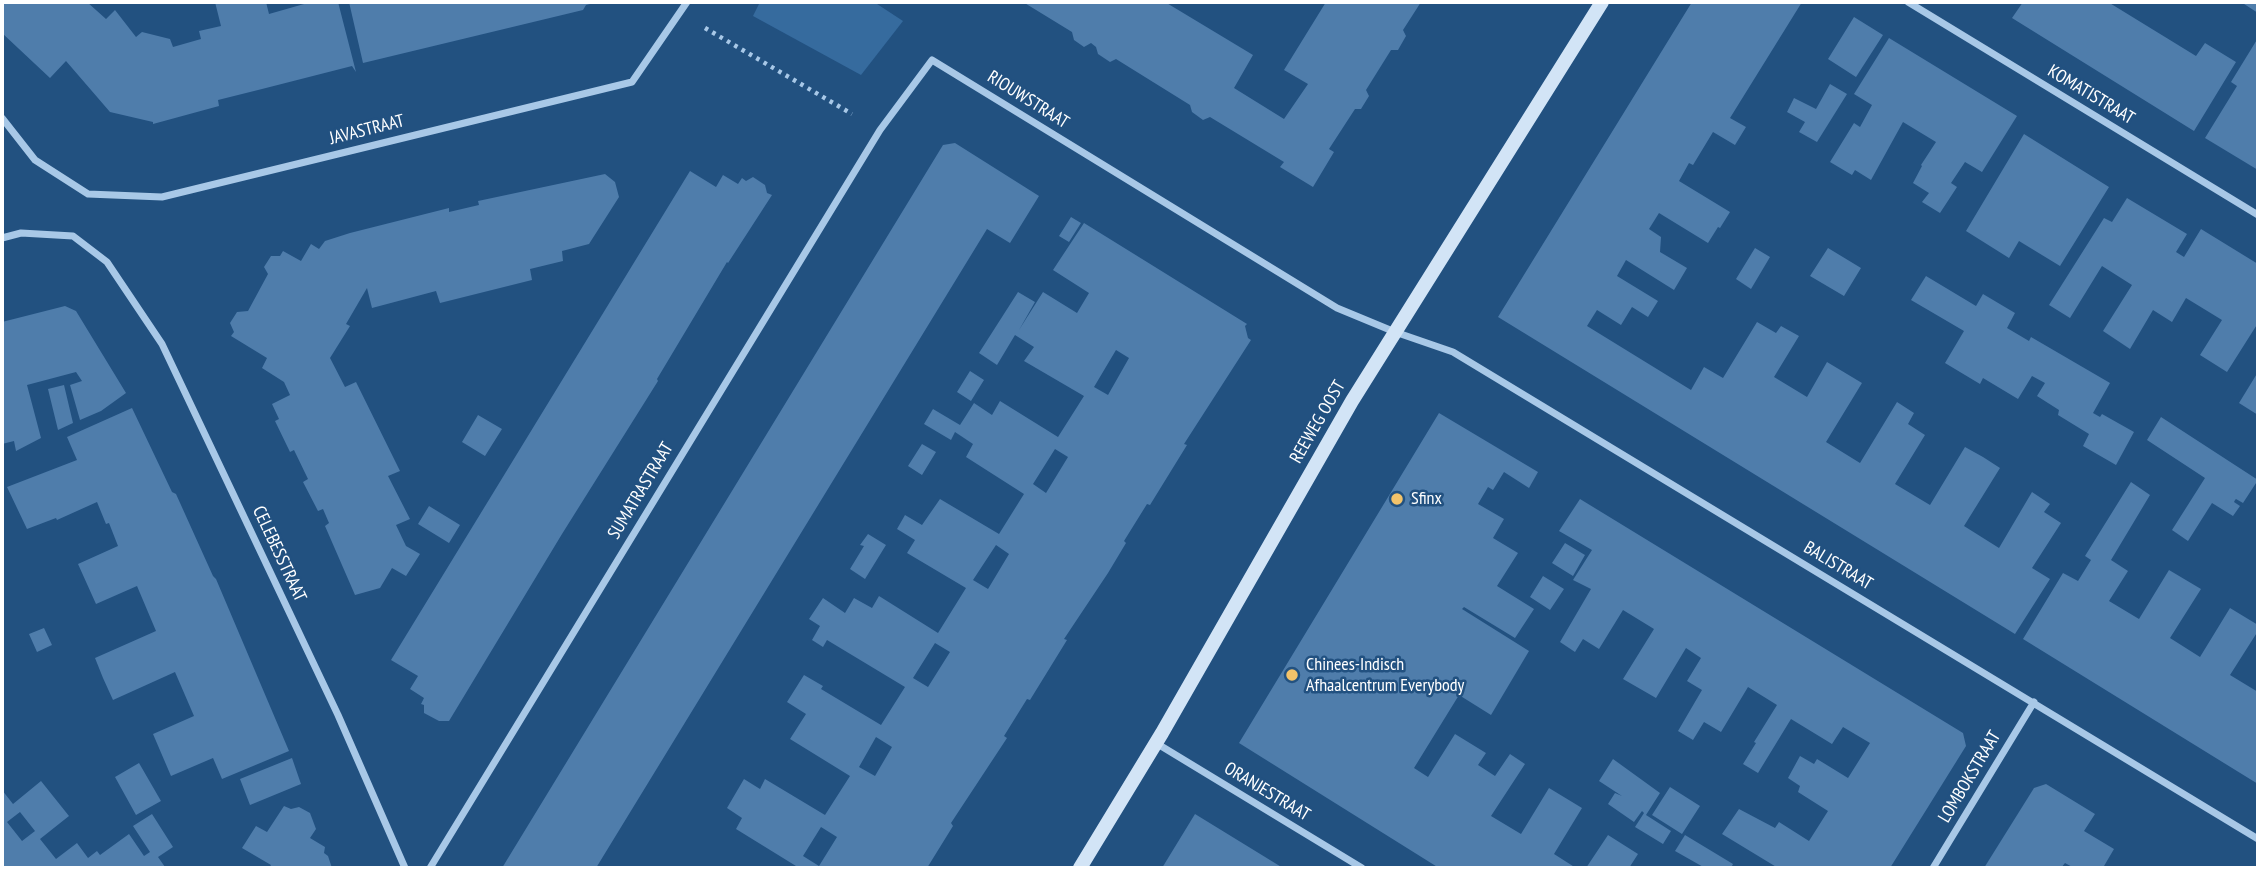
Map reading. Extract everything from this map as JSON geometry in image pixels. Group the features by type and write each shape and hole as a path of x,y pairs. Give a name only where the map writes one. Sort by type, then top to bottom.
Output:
{"street":[{"path":"681,14 687,2"},
{"name":"REEWEG OOST","path":"1080,868 1156,743 1352,401 1602,2"},
{"name":"KOMATISTRAAT","path":"1908,2 2258,215"},
{"name":"JAVASTRAAT","path":"2,118 35,160 88,194 162,197 632,82 681,14"},
{"name":"RIOUWSTRAAT","path":"880,130 932,60 1337,308 1395,332"},
{"name":"SUMATRASTRAAT","path":"430,868 880,130"},
{"name":"CELEBESSTRAAT","path":"2,238 21,233 73,236 107,262 162,344 338,715 405,868"},
{"name":"BALISTRAAT","path":"1395,332 1453,352 2258,839"},
{"name":"LOMBOKSTRAAT","path":"1933,868 2034,702"},
{"name":"ORANJESTRAAT","path":"1156,743 1362,868"}],"path":[{"path":"681,14 880,130"}],"shaded area":[{"path":"760,2 874,2 903,21 861,75 753,16"}],"building":[{"path":"2,2 87,2 106,19 115,10 136,37 142,32 170,39 173,47 201,39 199,31 221,26 215,2 266,2 269,14 311,2 338,2 356,72 352,66 218,100 219,106 153,124 110,112 66,61 50,78 2,33"},
{"path":"349,2 594,3 586,5 583,10 363,63"},
{"path":"1023,2 1165,2 1253,55 1234,88 1284,119 1308,84 1284,70 1326,2 1421,2 1403,30 1406,36 1398,50 1391,50 1366,90 1369,96 1361,109 1355,109 1329,149 1334,152 1313,187 1280,167 1284,162 1210,117 1203,120 1192,112 1190,105 1116,59 1110,62 1098,54 1091,43 1084,47 1074,40 1072,32"},
{"path":"1692,2 1802,2 1730,118 1746,127 1735,145 1713,132 1693,165 1689,163 1679,181 1730,212 1720,228 1718,227 1708,243 1659,213 1649,229 1661,237 1660,252 1687,268 1674,290 1626,260 1617,276 1658,301 1648,317 1632,307 1621,325 1597,310 1587,326 1691,390 1704,367 1723,378 1757,322 1776,333 1781,326 1799,336 1774,377 1807,397 1827,362 1862,383 1826,442 1860,463 1897,402 1914,413 1908,424 1925,435 1895,484 1930,505 1965,447 2000,468 1964,526 1999,548 2032,492 2050,504 2044,512 2061,523 2032,568 2050,579 2015,634 1498,317"},
{"path":"2023,2 2108,2 2196,56 2205,43 2236,62 2194,131 2012,18"},
{"path":"2241,2 2258,2 2258,13"},
{"path":"1854,17 1883,35 1856,77 1828,59"},
{"path":"1889,38 2017,116 1982,172 1965,162 1951,183 1957,187 1940,213 1922,202 1929,193 1913,183 1936,142 1903,122 1871,180 1855,170 1852,175 1830,162 1854,123 1860,127 1872,105 1854,94"},
{"path":"2258,38 2258,170 2205,138 2237,86 2231,82"},
{"path":"1830,84 1847,94 1817,142 1799,132 1805,122 1787,112 1794,98 1816,109"},
{"path":"2024,134 2109,187 2060,266 2019,241 2009,258 1966,231"},
{"path":"955,143 1039,196 1010,243 987,229 596,868 502,868 943,145"},
{"path":"690,171 716,187 723,175 738,184 742,178 746,181 753,177 765,185 767,193 772,195 727,262 658,381 449,721 439,721 424,713 424,705 421,704 424,698 410,689 418,676 391,660"},
{"path":"605,174 615,182 619,197 589,244 562,251 563,261 530,269 532,280 440,303 436,291 372,308 367,288 346,324 350,326 330,358 345,387 356,382 400,471 388,476 410,519 396,525 406,546 420,554 406,576 392,568 380,588 355,595 325,526 329,523 323,509 318,511 303,482 308,479 294,450 290,452 275,421 279,419 272,404 290,395 284,382 262,368 267,358 231,336 234,332 230,323 237,312 248,311 268,274 264,267 271,256 280,256 283,251 301,261 311,244 319,249 325,241 350,233 449,208 449,212 479,205 478,201"},
{"path":"2127,198 2187,234 2176,252 2184,257 2201,229 2258,264 2258,323 2227,372 2200,355 2222,320 2186,298 2172,322 2153,310 2130,349 2103,331 2132,285 2102,266 2070,318 2049,305 2104,218 2112,222"},
{"path":"1071,217 1081,223 1069,242 1059,236"},
{"path":"1084,223 1247,324 1245,326 1248,338 1251,340 1184,444 1187,445 1150,505 1147,504 1124,541 1126,543 1064,639 1067,640 1030,700 1027,699 1004,736 1007,738 951,823 953,826 927,868 794,868 796,866 736,829 742,818 727,808 744,779 760,789 765,779 825,815 850,776 790,739 806,714 787,702 804,675 823,686 821,689 881,725 905,687 827,640 823,647 812,640 820,626 809,619 823,598 845,613 854,598 872,608 879,596 938,633 966,588 907,553 915,540 897,529 905,515 922,525 940,499 999,534 1024,494 966,457 973,444 955,432 951,440 924,424 933,409 960,425 974,403 992,415 1000,401 1058,437 1084,396 1024,361 1034,347 1015,335 997,365 979,353 1018,292 1035,302 1019,330 1043,292 1077,313 1089,293 1053,270","holes":["1116,350 1129,358 1108,395 1094,387","1055,449 1068,457 1046,493 1033,484","996,545 1009,554 988,589 973,580","935,643 950,652 928,687 913,678","876,737 892,747 875,776 859,767","821,827 837,837 819,866 803,856"]},
{"path":"1755,248 1770,257 1751,289 1736,279"},
{"path":"1828,248 1861,268 1844,296 1810,276"},
{"path":"1926,276 1976,306 1983,294 2015,313 2007,328 2029,341 2031,337 2110,383 2093,413 2100,417 2102,414 2134,432 2116,465 2083,446 2089,434 2058,415 2059,410 2037,396 2045,383 2032,376 2018,399 1983,378 1980,384 1945,363 1964,331 1911,300"},
{"path":"65,306 76,311 126,393 101,411 80,420 70,385 82,381 76,372 27,385 41,438 16,451 14,441 2,444 2,322"},
{"path":"970,371 984,380 971,401 957,392"},
{"path":"2258,372 2258,415 2239,403"},
{"path":"64,385 73,423 58,430 48,389"},
{"path":"132,408 216,579 289,751 222,779 213,758 171,776 153,734 194,716 175,672 113,700 103,678 95,658 156,631 137,586 96,604 78,564 118,546 97,502 57,520 56,518 27,529 7,487 77,460 67,437"},
{"path":"1439,413 1538,472 1529,488 1504,472 1493,490 1488,487 1478,504 1504,519 1493,538 1518,553 1497,586 1534,609 1515,638 1464,607 1462,609 1529,651 1491,715 1459,695 1414,768 1428,777 1455,734 1486,753 1478,765 1495,776 1510,754 1525,764 1491,816 1521,834 1549,788 1582,808 1554,854 1576,868 1439,868 1239,743"},
{"path":"478,415 502,429 485,456 462,442"},
{"path":"2161,417 2258,480 2243,503 2235,500 2240,506 2233,516 2212,503 2188,541 2172,530 2205,478 2147,440"},
{"path":"922,444 936,452 922,475 908,466"},
{"path":"2131,482 2150,495 2111,560 2128,571 2109,601 2139,619 2169,570 2201,589 2170,638 2200,657 2230,608 2258,625 2258,631 2230,675 2258,692 2258,784 2023,639 2063,573 2078,581 2091,560 2085,556"},
{"path":"1580,499 1963,733 1966,746 1890,868 1778,868 1722,834 1739,809 1775,828 1779,822 1809,841 1828,811 1798,792 1800,786 1788,778 1800,756 1814,764 1817,759 1848,778 1870,743 1843,727 1832,744 1791,719 1758,773 1743,764 1777,705 1748,687 1721,732 1704,722 1693,740 1678,731 1702,690 1687,681 1701,658 1686,648 1656,698 1623,679 1654,629 1623,610 1599,649 1583,639 1575,652 1560,642 1591,589 1573,580 1592,550 1559,531"},
{"path":"429,506 460,525 449,543 418,524"},
{"path":"868,534 886,545 865,579 850,569"},
{"path":"1565,543 1585,555 1573,576 1552,563"},
{"path":"1543,576 1564,589 1550,610 1530,597"},
{"path":"44,628 52,645 37,652 29,634"},
{"path":"292,758 301,784 250,805 240,779"},
{"path":"1613,759 1660,793 1646,815 1671,831 1663,844 1635,827 1644,813 1642,811 1634,822 1608,804 1615,793 1622,796 1599,781"},
{"path":"139,763 161,801 136,815 115,777"},
{"path":"41,781 69,816 40,839 56,859 77,843 88,858 97,851 100,855 129,834 144,856 150,852 133,826 152,814 173,847 158,857 165,867 2,868 2,790 13,804","holes":["20,812 35,831 22,841 7,822"]},
{"path":"2046,784 2095,814 2084,831 2114,849 2104,866 2107,868 2074,868 2065,863 2061,868 1984,868 2034,788"},
{"path":"1670,787 1700,806 1682,834 1652,815"},
{"path":"284,806 291,809 299,807 310,813 316,829 310,838 325,847 324,853 328,856 332,868 269,868 271,865 242,848 256,826 267,832"},
{"path":"1195,814 1283,868 1162,868"},
{"path":"1608,835 1638,854 1629,868 1586,868"},
{"path":"1685,835 1733,864 1731,868 1705,868 1675,851"}],"place":[{"name":"Sfinx","path":"1397,499"},
{"name":"Chinees-Indisch Afhaalcentrum Everybody","path":"1292,675"}]}
